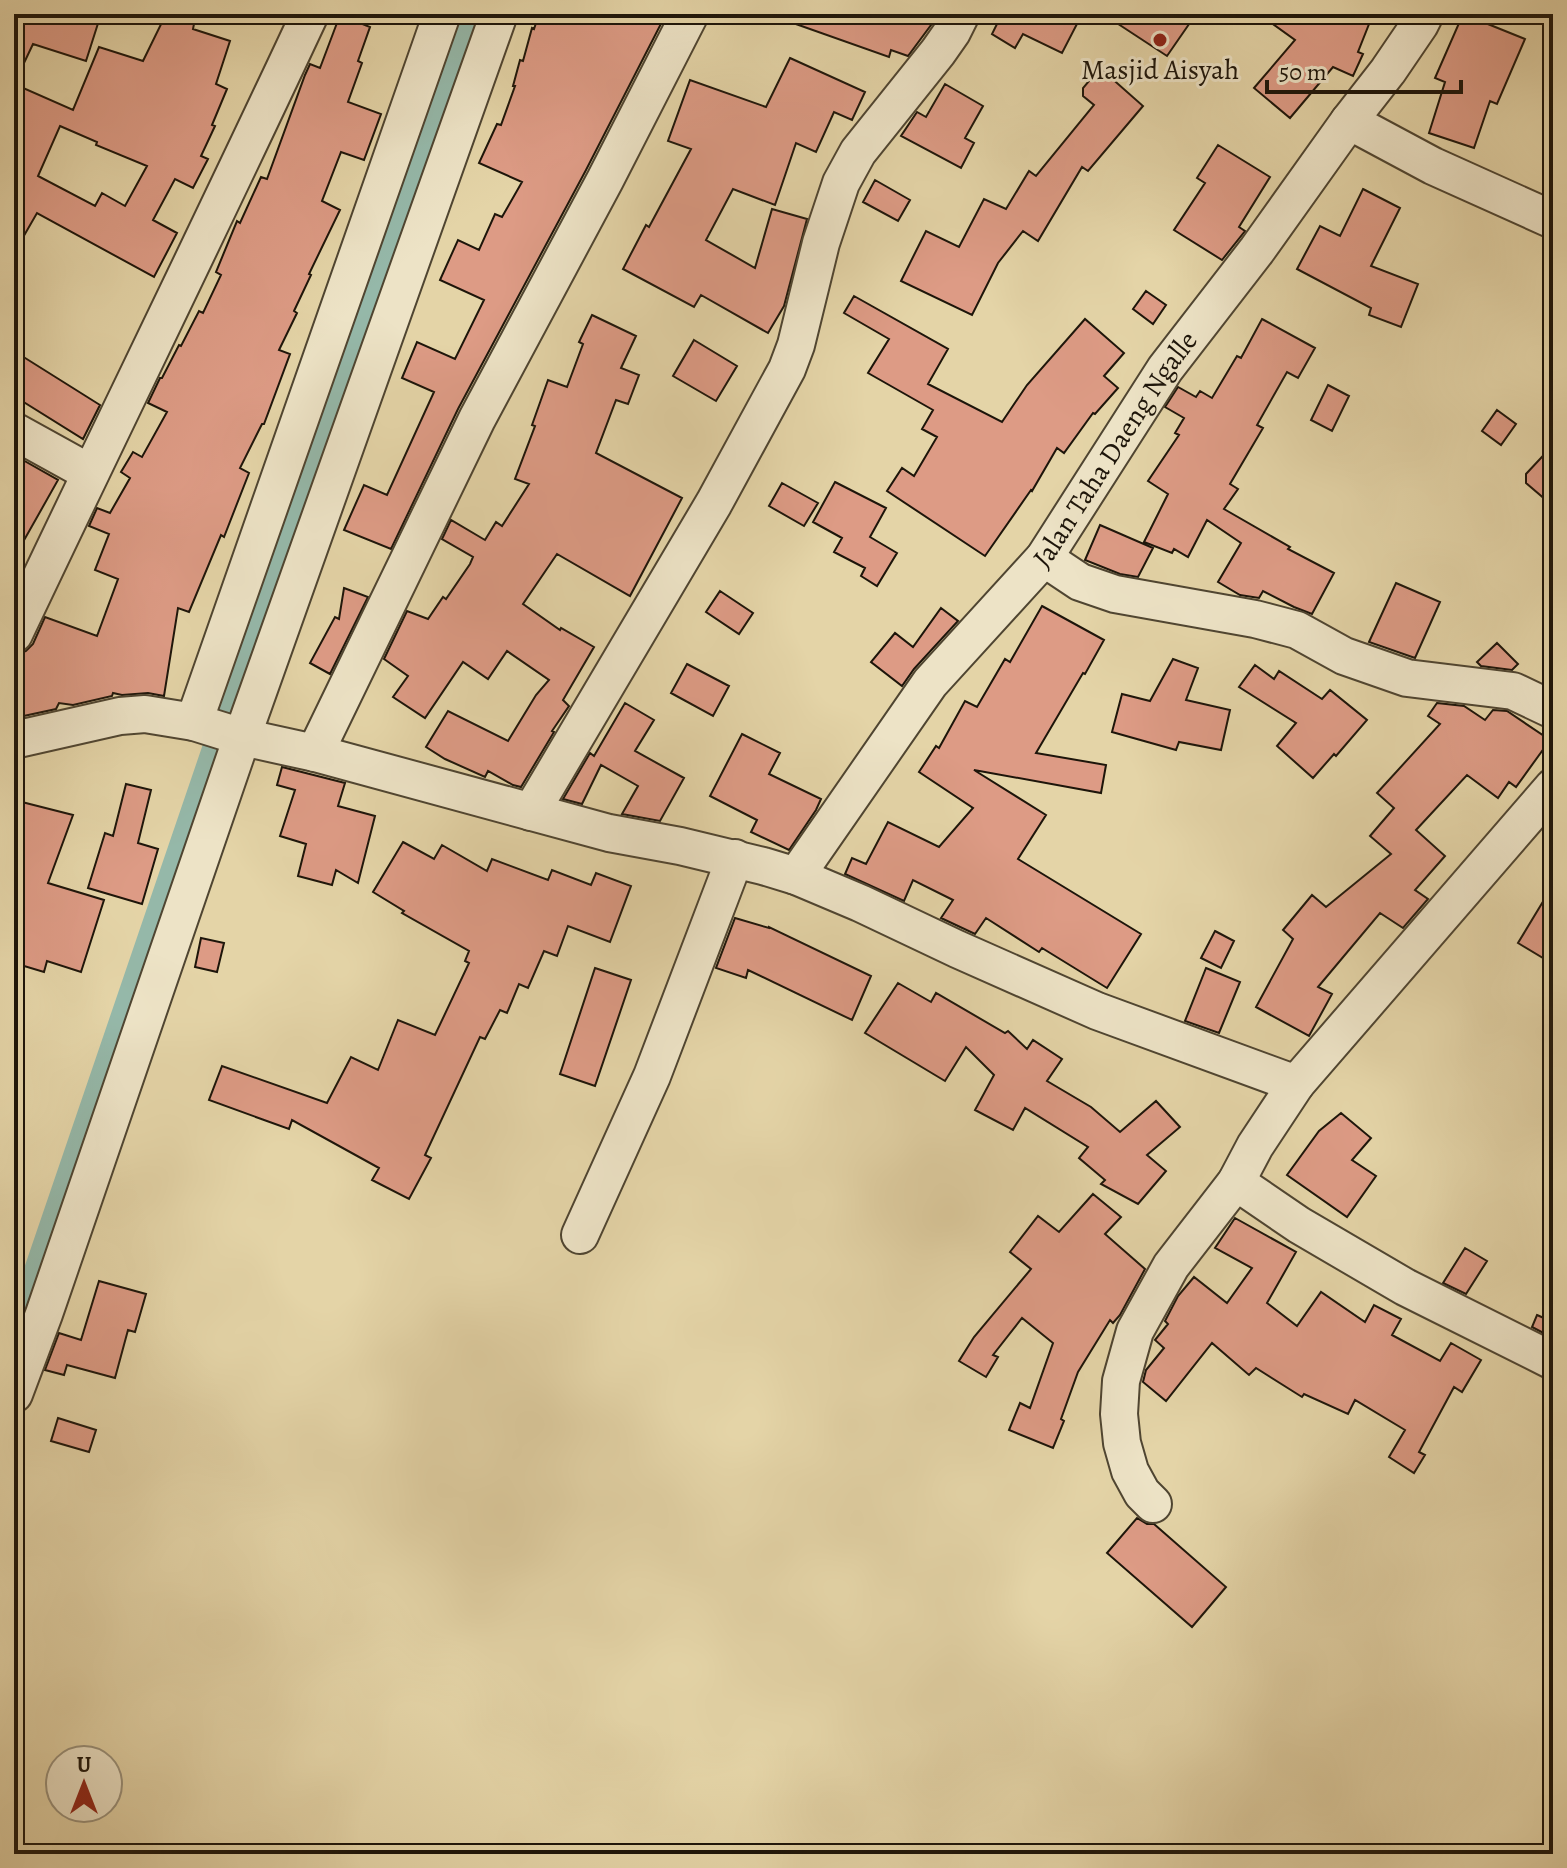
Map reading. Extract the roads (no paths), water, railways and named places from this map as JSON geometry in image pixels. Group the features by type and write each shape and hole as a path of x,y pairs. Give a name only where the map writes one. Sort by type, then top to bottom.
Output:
{"street":[{"path":"14,634 310,14"},
{"path":"14,1394 49,1299 218,729 442,14"},
{"path":"218,729 499,14"},
{"path":"315,753 477,419 690,14"},
{"path":"531,812 706,516 787,369 796,345 821,243 841,183 858,152 938,52 961,14"},
{"name":"Jalan Taha Daeng Ngalle","path":"796,876 930,683 1044,558 1165,369 1257,250 1388,71 1425,14"},
{"path":"1349,121 1433,166 1553,220"},
{"path":"14,431 90,473"},
{"path":"1044,558 1080,582 1115,594 1283,626 1297,630 1344,656 1407,678 1513,691 1553,710"},
{"path":"14,740 145,714 315,753 609,833 735,858 796,876 860,903 1097,1011 1296,1084"},
{"path":"1153,1504 1142,1493 1130,1471 1122,1443 1119,1414 1121,1381 1135,1331 1171,1266 1236,1182 1255,1146 1296,1084 1553,787"},
{"path":"580,1235 652,1076 735,858"},
{"path":"1236,1182 1299,1225 1405,1287 1553,1361"}],"waterway":[{"path":"14,1341 467,14"}],"place":[{"name":"Masjid Aisyah","path":"1160,40"}]}
